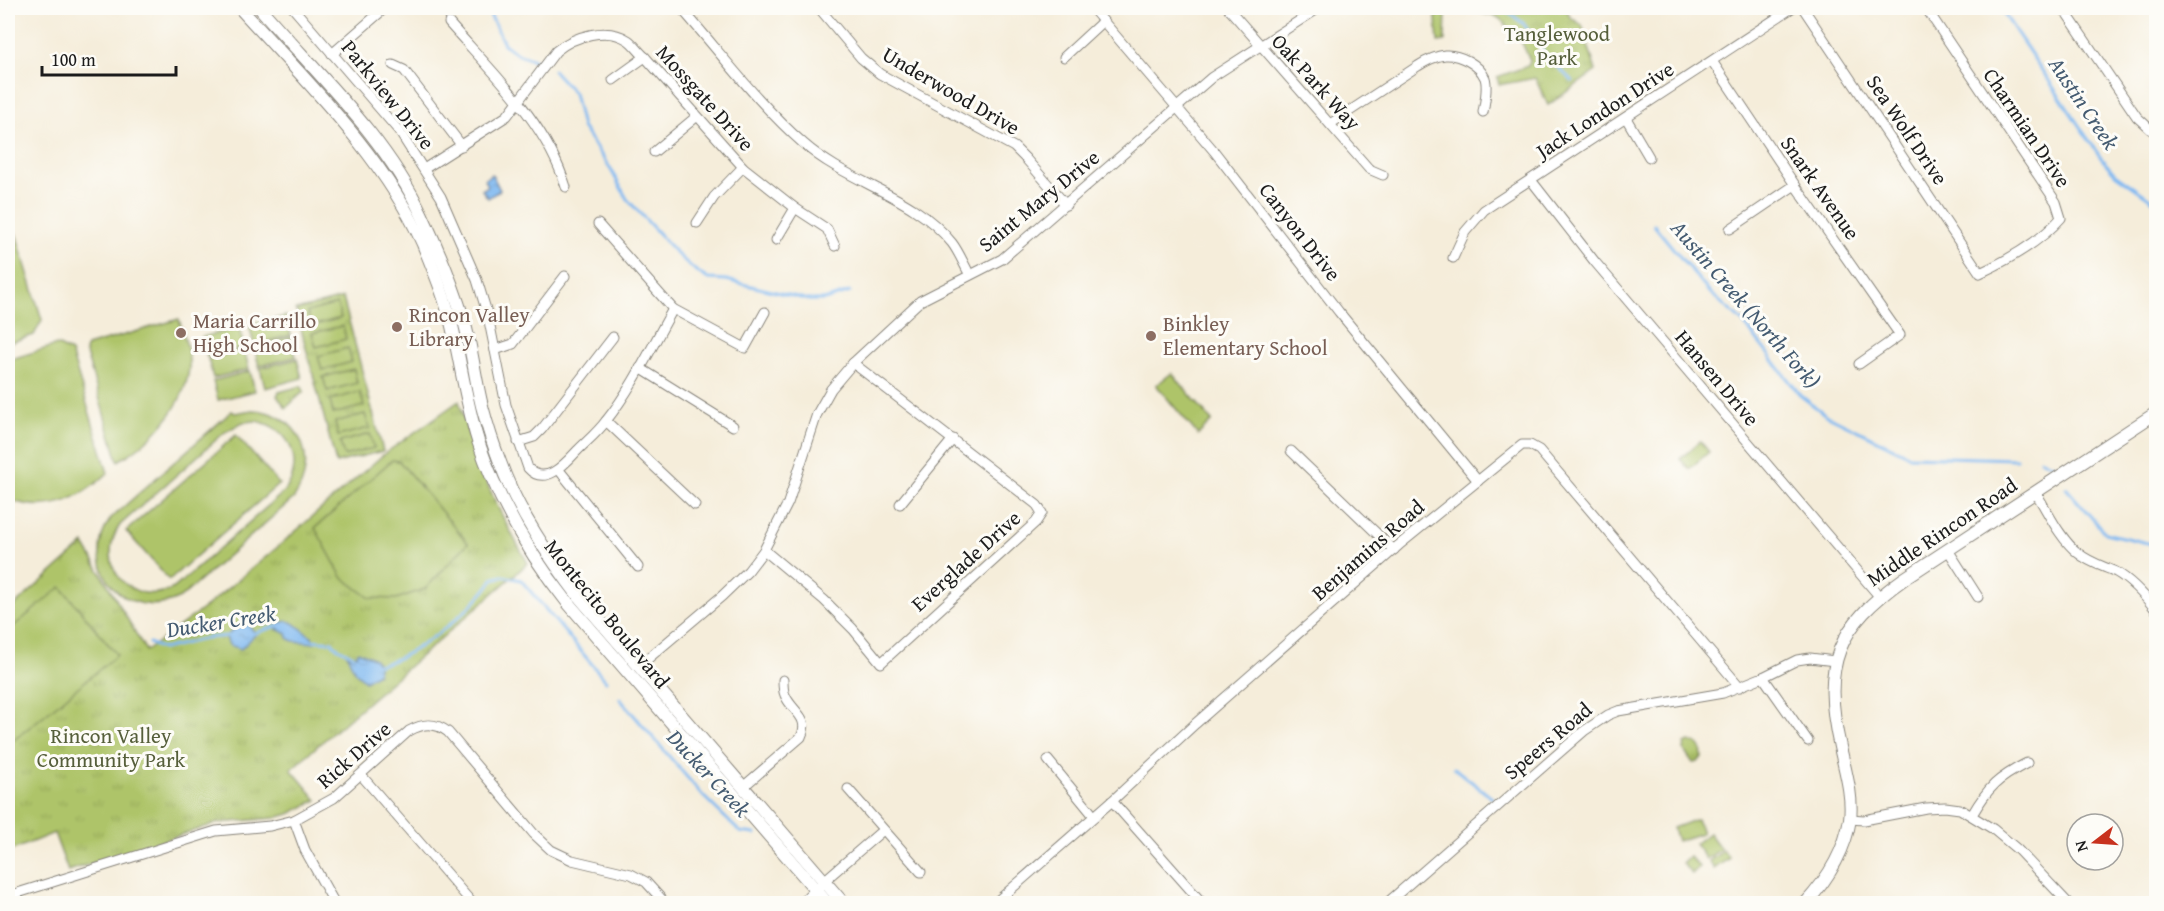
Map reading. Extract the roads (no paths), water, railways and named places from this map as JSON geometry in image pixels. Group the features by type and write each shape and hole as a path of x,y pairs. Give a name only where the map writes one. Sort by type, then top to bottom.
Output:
{"main road":[{"name":"Montecito Boulevard","path":"240,8 357,141 382,174 408,216 440,285 469,408 482,451 508,514 532,555 568,603 820,885 844,903"},
{"name":"Montecito Boulevard","path":"260,8 369,133 394,166 421,213 464,321 482,405 500,464 543,546 580,599 743,787 820,885 828,903"},
{"name":"Middle Rincon Road","path":"1805,903 1822,884 1840,855 1850,819 1850,790 1832,705 1831,685 1835,661 1846,635 1857,618 1879,596 2157,413"}],"street":[{"name":"Parkview Drive","path":"293,8 399,131 441,197 477,280 488,316 506,405 528,468 542,475 559,470"},
{"path":"332,54 385,8"},
{"path":"683,8 780,122 803,144 822,159 900,201 930,222 952,244 970,275"},
{"name":"Underwood Drive","path":"819,8 861,58 880,74 1014,147 1066,205"},
{"name":"Canyon Drive","path":"1092,8 1226,166 1339,312 1478,481"},
{"name":"Oak Park Way","path":"1228,8 1369,169 1383,176"},
{"name":"Saint Mary Drive","path":"638,667 722,596 748,571 764,550 788,503 817,414 831,389 853,363 920,301 1002,259 1212,77 1319,8"},
{"name":"Jack London Drive","path":"1453,258 1465,232 1484,210 1792,8"},
{"name":"Sea Wolf Drive","path":"1803,8 1980,273"},
{"name":"Charmian Drive","path":"1926,8 2056,202 2061,218 2051,230 1980,273"},
{"path":"2064,8 2137,117 2157,132"},
{"path":"1064,57 1103,21"},
{"path":"449,23 519,102 558,163 566,187"},
{"name":"Mossgate Drive","path":"424,169 507,116 549,60 566,42 586,35 604,33 628,40 743,167 795,208 827,229 836,246"},
{"path":"1330,124 1418,66 1446,55 1461,58 1476,66 1485,79 1483,112"},
{"path":"613,80 645,57"},
{"name":"Snark Avenue","path":"1712,61 1900,335 1859,364"},
{"path":"393,65 404,70 462,146"},
{"path":"654,152 696,117"},
{"path":"1626,118 1650,158"},
{"path":"698,223 714,197 743,167"},
{"name":"Hansen Drive","path":"1531,180 1595,262 1879,596"},
{"path":"1730,229 1795,185"},
{"path":"777,240 795,208"},
{"path":"598,224 673,309 745,348 765,312"},
{"path":"495,350 513,344 565,276"},
{"path":"638,567 559,470 606,421 640,368 673,309"},
{"path":"518,442 534,437 542,429 613,338"},
{"name":"Everglade Drive","path":"764,550 824,600 853,629 881,663 1024,534 1042,513 1037,506 953,439 853,363"},
{"path":"640,368 732,426"},
{"path":"606,421 695,505"},
{"path":"900,504 953,439"},
{"name":"Benjamins Road","path":"994,903 1394,550 1522,445 1530,445 1539,450 1740,687"},
{"path":"1291,451 1394,550"},
{"path":"2036,493 2067,541 2077,552 2096,565 2116,573 2145,595 2157,610"},
{"path":"1948,550 1978,597"},
{"name":"Speers Road","path":"1386,903 1584,731 1604,717 1618,711 1723,693 1764,677 1797,660 1810,658 1835,661"},
{"path":"1764,677 1808,741"},
{"path":"743,787 801,737 805,730 804,723 785,695 783,680"},
{"name":"Rick Drive","path":"8,896 216,831 270,826 294,820 327,803 415,728 427,724 438,726 448,732 534,834 551,850 572,860 631,874 646,882 666,903"},
{"path":"1048,760 1094,816"},
{"path":"1972,815 1984,795 2003,775 2027,764"},
{"path":"361,775 473,903"},
{"path":"848,789 921,872"},
{"path":"1112,801 1203,903"},
{"path":"1850,819 1864,820 1926,808 1960,809 1972,815 2018,850 2069,903"},
{"path":"294,820 304,850 335,903"},
{"path":"801,903 883,830"}],"water":[{"path":"492,174 500,190 488,198 482,190 488,186 485,179"},
{"path":"288,621 312,636 314,643 293,641 288,638 287,633 277,630 278,623"},
{"path":"248,624 256,634 241,649 229,645 226,637 228,634 238,626"},
{"path":"358,651 375,659 378,665 378,673 365,681 355,672 347,655 354,658"}],"waterway":[{"path":"487,8 504,44 517,54 542,63"},
{"name":"Austin Creek (North Fork)","path":"1502,8 1523,23 1544,53 1572,81"},
{"name":"Austin Creek","path":"2000,8 2101,158 2115,174 2156,203"},
{"path":"553,70 574,93 582,127 610,168 627,199 678,255 696,271 708,279 726,280 809,300 824,300 850,292"},
{"name":"Austin Creek (North Fork)","path":"1654,225 1708,291 1743,322 1801,396 1826,415 1910,456 2016,459"},
{"name":"Austin Creek (North Fork)","path":"2040,459 2053,465"},
{"name":"Austin Creek (North Fork)","path":"2066,488 2105,533 2156,545"},
{"name":"Ducker Creek","path":"375,665 389,662 422,645 457,618 493,579 503,576 521,580 606,681"},
{"name":"Ducker Creek","path":"252,634 280,625"},
{"name":"Ducker Creek","path":"149,643 163,649 207,638 228,636"},
{"name":"Ducker Creek","path":"309,640 332,642 357,658"},
{"name":"Ducker Creek","path":"620,699 704,797 740,832 755,834"},
{"path":"1454,768 1492,798"}],"place":[{"name":"Rincon Valley Library","path":"397,327"},
{"name":"Maria Carrillo High School","path":"181,333"},
{"name":"Binkley Elementary School","path":"1151,336"}],"park label":[{"name":"Tanglewood Park","path":"1557,46"},
{"name":"Rincon Valley Community Park","path":"111,748"}]}
